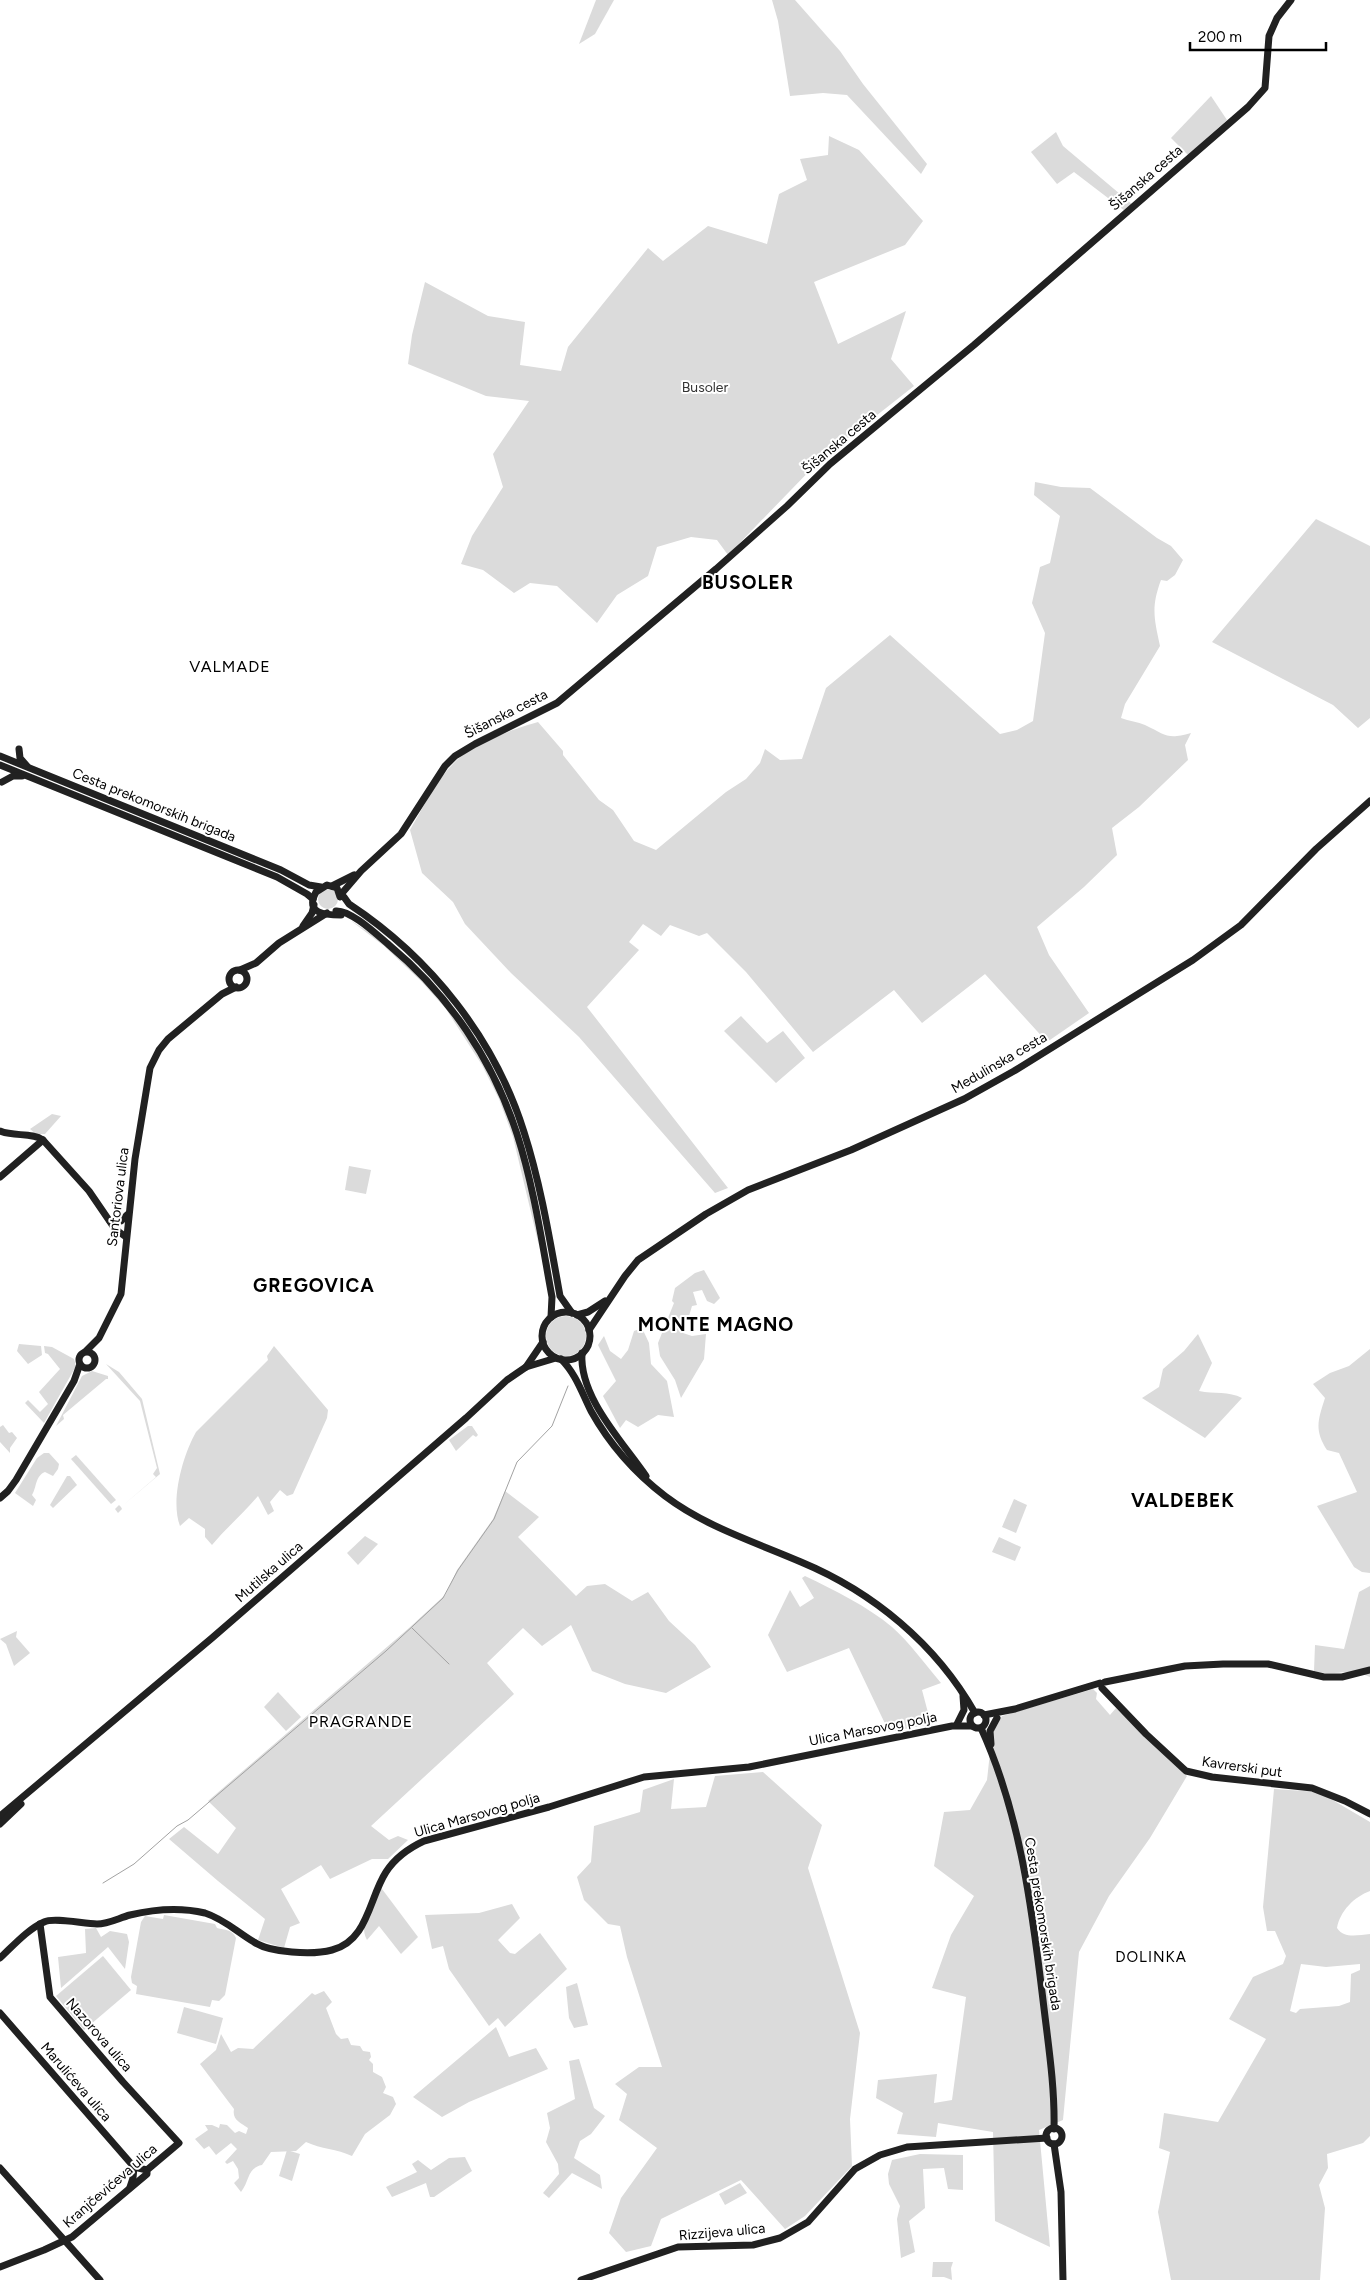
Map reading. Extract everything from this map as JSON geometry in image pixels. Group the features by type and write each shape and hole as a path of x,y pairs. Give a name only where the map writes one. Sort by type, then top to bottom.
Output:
{"main road":[{"name":"Šišanska cesta","path":"256,963 279,943 331,913 361,871 401,834 445,766 455,756 474,744 557,703 716,569 787,506 830,464 974,345 1248,107 1265,88 1269,36 1276,18 1291,0"},
{"path":"0,756 10,755 19,749 20,758 30,773 13,776 2,782 3,773 0,770"},
{"name":"Cesta prekomorskih brigada","path":"0,756 30,773 292,884 314,900"},
{"name":"Cesta prekomorskih brigada","path":"0,765 30,773 298,878 313,886 329,881 334,885"},
{"name":"Medulinska cesta","path":"589,1330 627,1273 638,1260 728,1200 748,1190 908,1126 964,1099 1014,1071 1193,960 1242,925 1316,850 1370,801"},
{"name":"Šišanska cesta","path":"334,885 361,871"},
{"path":"301,929 312,913 314,900 320,885"},
{"path":"334,885 343,897"},
{"path":"334,885 343,897 411,953 437,979 458,1005 498,1067 524,1132 537,1176 560,1296 574,1314 582,1319 589,1330 587,1346 582,1353 576,1357 559,1358"},
{"path":"314,900 331,913 346,913 406,959 431,985 458,1018 491,1071 517,1134 528,1175 552,1297 551,1317"},
{"path":"222,994 232,972 256,963"},
{"path":"222,994 244,985 256,963"},
{"path":"240,970 247,978"},
{"path":"229,980 231,985 236,987"},
{"name":"Santoriova ulica","path":"95,1357 99,1338 120,1299 128,1214 143,1102 149,1073 156,1056 168,1039 222,994"},
{"path":"0,1132 17,1136 37,1136 43,1140 89,1192 111,1223 126,1236"},
{"path":"0,1177 43,1140"},
{"path":"111,1223 121,1221 128,1214"},
{"path":"612,1296 596,1308 574,1314 564,1312 551,1317 543,1328 542,1342 547,1351 559,1358 574,1375 592,1412 607,1436 629,1464 653,1486 697,1518 820,1570 865,1596 894,1617 917,1638 962,1691 972,1719"},
{"name":"Santoriova ulica","path":"86,1351 99,1338"},
{"name":"Mutilska ulica","path":"526,1367 542,1342"},
{"path":"0,1498 16,1480 74,1381 80,1364 80,1355 86,1351 92,1353 95,1357 94,1364 74,1381"},
{"path":"582,1353 581,1369 600,1411 653,1486"},
{"name":"Mutilska ulica","path":"0,1816 26,1796 449,1434 508,1380 526,1367 559,1358"},
{"path":"80,1364 88,1368"},
{"path":"972,1719 984,1722 1015,1709 1162,1670 1191,1665 1268,1664 1324,1677 1342,1677 1370,1670"},
{"name":"Kavrerski put","path":"1104,1685 1146,1734 1186,1771 1212,1777 1312,1788 1345,1800 1370,1814"},
{"path":"954,1725 964,1707 962,1691"},
{"path":"972,1719 984,1722 1015,1709"},
{"path":"991,1750 990,1731 997,1718"},
{"name":"Ulica Marsovog polja","path":"40,1924 54,1920 76,1924 100,1924 148,1911 173,1908 206,1914 232,1925 254,1943 269,1949 328,1951 340,1947 357,1935 386,1872 404,1852 424,1841 549,1807 644,1778 749,1767 954,1725 972,1719"},
{"name":"Cesta prekomorskih brigada","path":"984,1722 1010,1808 1027,1886 1047,2033 1054,2129"},
{"name":"Mutilska ulica","path":"0,1824 26,1796"},
{"path":"0,1958 40,1924"},
{"name":"Nazorova ulica","path":"40,1924 48,1986 52,2000 179,2143"},
{"name":"Marulićeva ulica","path":"0,2013 134,2167"},
{"path":"1054,2129 1060,2131 1062,2136 1059,2142 1054,2144 1048,2142 1047,2138 1049,2131 1054,2129"},
{"name":"Rizzijeva ulica","path":"581,2280 678,2247 753,2245 780,2238 808,2222 855,2169 867,2161 893,2150 907,2147 1047,2138"},
{"name":"Kranjčevićeva ulica","path":"0,2268 65,2241 146,2174 148,2170 179,2143"},
{"path":"1054,2144 1061,2192 1063,2280"},
{"path":"130,2187 134,2178 134,2167 148,2170"},
{"path":"0,2168 100,2280"}],"green space":[{"path":"596,0 614,0 595,34 579,44"},
{"path":"772,0 795,0 840,51 863,84 927,164 921,174 847,95 823,93 790,96 778,21"},
{"path":"1211,96 1227,120 1188,155 1171,138"},
{"path":"1056,132 1063,146 1133,205 1125,211 1074,172 1057,184 1031,152"},
{"name":"Busoler","path":"829,136 859,150 923,221 905,245 814,282 838,344 906,311 891,359 914,386 820,460 728,555 717,540 691,537 657,547 648,576 617,595 597,623 557,586 530,583 514,593 483,570 461,564 472,536 503,487 493,454 529,401 486,396 408,364 412,335 425,282 488,316 525,322 520,365 561,371 568,347 648,248 663,261 708,226 767,244 779,194 807,180 800,159 828,155"},
{"path":"1035,482 1061,487 1090,488 1157,538 1171,546 1183,560 1175,575 1167,581 1161,580 1154,613 1160,646 1125,704 1121,718 1171,736 1191,733 1185,745 1188,760 1139,807 1112,828 1117,855 1084,887 1037,927 1049,955 1089,1013 1047,1042 985,974 922,1023 894,990 813,1052 746,972 707,933 699,936 670,925 661,936 643,924 629,942 639,950 587,1007 728,1188 715,1193 579,1037 511,973 465,924 453,902 422,873 410,830 436,786 460,757 494,738 538,722 563,751 563,755 599,800 613,810 634,841 656,850 726,792 746,779 760,763 765,749 780,760 802,759 826,688 890,635 1000,734 1017,730 1033,721 1045,633 1032,603 1040,567 1050,563 1060,516 1034,495"},
{"path":"1316,519 1370,546 1370,718 1358,728 1333,705 1212,642"},
{"path":"328,889 335,892 338,899 335,906 328,909 321,906 318,899 321,892"},
{"path":"350,920 378,939 429,986 471,1042 503,1103 515,1135 523,1162 539,1246 513,1137 499,1099 482,1065 446,1009 421,981 384,946"},
{"path":"741,1016 767,1043 783,1031 805,1058 776,1083 724,1031"},
{"path":"52,1114 61,1116 45,1134 36,1134 30,1129"},
{"path":"349,1166 371,1170 366,1194 345,1190"},
{"path":"704,1270 720,1298 714,1304 707,1301 702,1290 693,1292 697,1305 692,1306 689,1316 678,1322 683,1333 692,1336 706,1334 704,1359 681,1398 675,1380 660,1356 658,1343 674,1303 672,1301 675,1288 695,1273"},
{"path":"566,1316 580,1322 586,1336 580,1350 566,1356 552,1350 546,1336 552,1322"},
{"path":"642,1328 649,1343 651,1364 667,1381 674,1417 658,1415 638,1427 626,1420 620,1428 603,1396 616,1381 598,1345 604,1336 610,1351 621,1359 628,1350 634,1331"},
{"path":"1198,1334 1212,1363 1199,1391 1227,1394 1242,1398 1205,1438 1142,1398 1159,1387 1163,1369 1184,1351"},
{"path":"19,1344 41,1346 42,1355 28,1364 17,1351"},
{"path":"44,1346 52,1347 74,1359 76,1366 44,1423 25,1403 28,1400 40,1412 48,1404 39,1392 60,1369 48,1354 45,1353"},
{"path":"274,1346 328,1410 327,1418 293,1494 287,1496 280,1490 270,1502 274,1511 268,1515 258,1496 212,1545 205,1537 205,1529 189,1518 180,1526 176,1504 179,1478 183,1465 196,1432 268,1360 267,1356"},
{"path":"1370,1349 1370,1573 1362,1572 1354,1567 1317,1506 1357,1492 1339,1453 1327,1450 1320,1437 1319,1419 1325,1398 1313,1384 1330,1373 1349,1366"},
{"path":"106,1364 119,1372 142,1399 160,1474 121,1507 156,1477 153,1474 157,1468 140,1401"},
{"path":"92,1371 108,1376 108,1379 63,1415 64,1419 56,1426 82,1376"},
{"path":"3,1425 9,1433 12,1432 17,1438 10,1448 10,1453 0,1442 0,1427"},
{"path":"468,1426 472,1426 478,1435 476,1437 473,1435 456,1451 449,1440"},
{"path":"44,1453 49,1453 59,1464 58,1469 53,1476 45,1472 39,1476 32,1495 36,1500 33,1506 15,1493 37,1458"},
{"path":"76,1455 116,1500 111,1504 71,1459"},
{"path":"67,1476 70,1476 77,1485 53,1508 50,1505"},
{"path":"505,1491 539,1517 518,1537 576,1596 587,1586 605,1584 632,1601 648,1592 669,1621 695,1645 711,1667 666,1693 625,1684 592,1671 571,1625 542,1646 523,1628 487,1663 514,1694 371,1826 389,1840 398,1836 408,1840 388,1859 372,1859 330,1879 321,1865 281,1889 300,1923 290,1927 284,1948 258,1940 265,1919 169,1839 184,1827 218,1854 236,1828 208,1801 445,1595 457,1570 493,1519"},
{"path":"1014,1499 1027,1505 1016,1533 1002,1527"},
{"path":"119,1505 122,1509 118,1513 115,1509"},
{"path":"365,1536 378,1544 358,1565 347,1553"},
{"path":"999,1537 1021,1547 1015,1561 992,1552"},
{"path":"805,1576 872,1612 899,1633 911,1647 941,1683 922,1690 931,1724 889,1732 849,1648 787,1672 768,1635 790,1590 800,1607 814,1598 802,1578"},
{"path":"1370,1586 1370,1677 1348,1672 1321,1673 1314,1671 1315,1645 1344,1649 1359,1592"},
{"path":"17,1631 16,1637 30,1653 14,1666 6,1644 0,1639"},
{"path":"1093,1689 1097,1693 1096,1699 1110,1715 1116,1708 1187,1776 1150,1838 1109,1896 1079,1952 1063,2120 1039,2130 1050,2247 995,2221 993,2132 938,2123 936,2137 897,2134 903,2113 876,2098 878,2080 937,2074 934,2103 952,2100 966,1997 932,1988 951,1935 974,1896 934,1866 944,1812 970,1810 987,1780 992,1734 1002,1716"},
{"path":"278,1692 301,1717 286,1731 264,1707"},
{"path":"763,1772 822,1825 808,1868 860,2033 850,2119 852,2166 805,2216 785,2229 741,2180 661,2219 651,2246 626,2252 609,2233 621,2198 657,2148 619,2120 627,2094 615,2084 639,2067 662,2067 627,1957 620,1926 608,1924 584,1900 577,1877 591,1862 594,1826 640,1812 643,1790 674,1779 671,1809 706,1807 715,1776"},
{"path":"1274,1789 1319,1792 1370,1822 1370,1891 1349,1905 1341,1916 1337,1928 1347,1935 1370,1934 1370,2136 1363,2143 1327,2154 1328,2168 1319,2185 1325,2208 1320,2280 1171,2280 1158,2212 1170,2152 1159,2148 1164,2113 1218,2122 1266,2039 1229,2019 1253,1977 1283,1964 1286,1956 1275,1931 1267,1931 1263,1907","holes":["1301,1964 1326,1967 1360,1964 1360,1970 1351,1974 1350,2002 1339,2006 1300,2009 1296,2013 1290,2011"]},
{"path":"379,1885 418,1937 401,1954 379,1926 367,1940 364,1927 365,1920"},
{"path":"512,1904 520,1918 498,1940 510,1953 515,1954 540,1933 567,1969 505,2027 498,2018 489,2026 449,1969 443,1946 432,1949 425,1915 479,1913"},
{"path":"164,1915 215,1924 217,1928 230,1931 236,1938 225,1995 219,2001 212,2000 210,2007 136,1994 137,1986 132,1983 131,1977 141,1922 145,1916 163,1919"},
{"path":"96,1928 101,1937 110,1931 127,1934 129,1942 125,1969 108,1947 61,1988 58,1957 86,1953 85,1929"},
{"path":"103,1956 131,1990 84,2030 56,1996"},
{"path":"577,1983 588,2025 574,2028 569,2018 566,1987"},
{"path":"324,1991 332,2002 326,2008 336,2034 341,2039 348,2038 351,2045 360,2046 363,2051 370,2052 371,2057 369,2060 373,2064 373,2072 382,2077 386,2087 383,2093 393,2097 396,2104 390,2115 365,2134 352,2156 306,2142 296,2151 271,2152 262,2165 251,2172 241,2192 234,2183 239,2178 238,2169 233,2161 227,2164 225,2162 237,2149 231,2143 216,2155 209,2146 204,2149 195,2139 208,2130 205,2125 219,2128 220,2124 227,2125 235,2133 239,2131 246,2134 248,2128 235,2118 234,2109 200,2064 216,2050 221,2034 231,2052 238,2048 253,2049 312,1993 315,1995"},
{"path":"184,2007 223,2018 216,2044 177,2033"},
{"path":"496,2027 509,2057 536,2048 548,2069 469,2102 442,2117 413,2097"},
{"path":"579,2059 594,2108 605,2116 591,2134 580,2141 574,2158 600,2175 602,2189 572,2173 549,2198 543,2193 559,2174 558,2164 546,2142 550,2128 547,2113 575,2099 569,2061"},
{"path":"287,2150 300,2154 292,2181 279,2176"},
{"path":"920,2154 963,2155 963,2190 948,2189 944,2168 923,2169 925,2208 909,2221 915,2252 901,2258 897,2219 900,2206 889,2184 888,2174 892,2160"},
{"path":"465,2157 472,2171 434,2197 430,2197 426,2183 392,2197 386,2187 417,2172 412,2164 418,2160 431,2170 449,2158"},
{"path":"740,2183 747,2193 725,2205 719,2194"},
{"path":"933,2262 953,2262 951,2268 952,2280 944,2277 932,2277"}],"waterway":[{"path":"103,1883 134,1864 177,1826 188,1820 386,1651 443,1598 458,1570 494,1519 517,1462 552,1426 568,1386"},
{"path":"412,1628 449,1664"}],"district":[{"name":"BUSOLER","path":"748,582"},
{"name":"VALMADE","path":"230,666"},
{"name":"GREGOVICA","path":"314,1285"},
{"name":"MONTE MAGNO","path":"716,1324"},
{"name":"VALDEBEK","path":"1183,1500"},
{"name":"PRAGRANDE","path":"361,1721"},
{"name":"DOLINKA","path":"1151,1957"}]}
